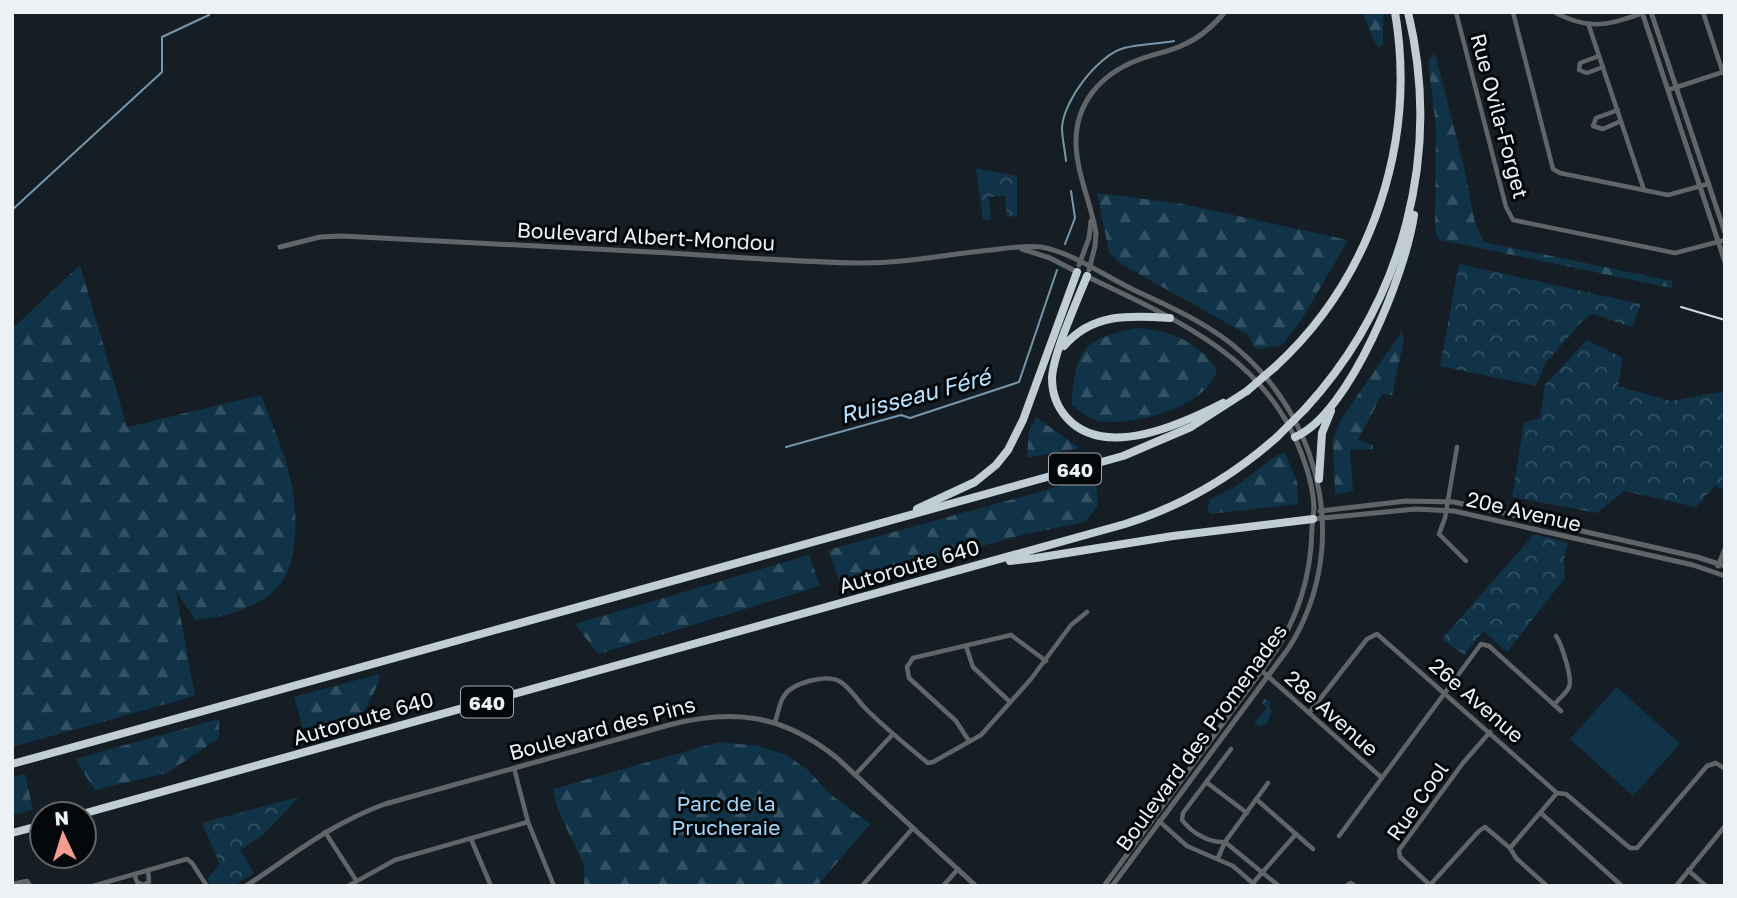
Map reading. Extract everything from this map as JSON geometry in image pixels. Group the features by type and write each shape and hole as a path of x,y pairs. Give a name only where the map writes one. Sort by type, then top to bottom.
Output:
{"highway":[{"name":"640","path":"12,764 1137,451 1191,427 1247,391 1307,334 1331,304 1363,246 1390,172 1399,112 1400,66 1395,12"},
{"name":"Autoroute 640","path":"98,810 1118,526 1157,513 1217,481 1277,436 1335,374 1376,308 1402,254 1418,173 1421,132 1418,59 1408,12"},
{"path":"1318,480 1324,428 1341,391 1377,330 1402,254"},
{"path":"891,520 966,487 986,474 1005,454 1023,420 1079,267"},
{"path":"1088,272 1053,374 1056,400 1072,423 1096,435 1127,437 1162,429 1194,417 1247,391"},
{"path":"1060,351 1076,333 1104,320 1132,315 1170,318"},
{"path":"1298,436 1317,423 1341,391"},
{"path":"989,562 1036,558 1313,515"}],"street":[{"path":"1088,272 1096,240 1076,145 1080,117 1091,92 1104,78 1120,68 1193,40 1212,27 1224,12"},
{"name":"Rue Ovila-Forget","path":"1456,12 1506,207 1513,220 1675,253 1721,241"},
{"path":"1554,12 1589,26 1643,13 1700,187 1721,241 1725,262"},
{"path":"1651,12 1725,233"},
{"path":"1668,90 1724,72 1704,13"},
{"path":"1515,14 1553,169 1560,173 1676,194 1708,184"},
{"path":"1589,26 1645,190"},
{"path":"1599,56 1580,62 1579,70 1587,73 1603,67"},
{"path":"1618,110 1596,118 1593,126 1602,129 1621,121"},
{"path":"1079,267 1089,239 1091,213"},
{"name":"Boulevard Albert-Mondou","path":"280,247 320,237 342,236 866,263 1012,248 1079,267"},
{"name":"Boulevard des Promenades","path":"1079,267 1208,339 1250,372 1273,399 1298,436 1308,475 1313,515 1309,568 1301,601 1288,630 1112,886"},
{"name":"Boulevard des Promenades","path":"1088,272 1204,326 1240,350 1273,386 1318,480 1324,518 1315,592 1294,640 1104,886"},
{"path":"1457,447 1448,502 1439,534 1466,561"},
{"name":"20e Avenue","path":"1313,515 1323,510 1405,501 1448,502 1697,557 1722,565"},
{"name":"20e Avenue","path":"1313,515 1324,518 1409,509 1446,510 1724,574"},
{"path":"1716,572 1722,565 1725,549"},
{"path":"775,722 784,695 792,688 834,679 847,686 857,700 928,763 940,759 981,735 1046,661 1070,625 1087,612"},
{"name":"26e Avenue","path":"1309,713 1365,641 1374,634 1383,638 1558,793 1566,794 1630,848 1637,848 1707,766 1716,763 1725,769"},
{"path":"969,741 956,721 909,678 907,667 913,658 1011,635 1046,661"},
{"path":"1554,705 1570,683 1556,636"},
{"path":"1339,836 1483,643 1561,711"},
{"path":"966,646 973,667 1010,702"},
{"name":"28e Avenue","path":"1262,671 1382,778"},
{"name":"Boulevard des Pins","path":"246,886 325,831 384,804 707,716 738,716 775,722 815,740 976,886"},
{"name":"Rue Cool","path":"1431,885 1401,859 1399,850 1467,757 1490,732"},
{"path":"855,775 893,734"},
{"path":"1231,749 1183,813 1182,820 1197,834 1217,842 1225,842 1279,886"},
{"path":"514,768 528,822 554,886"},
{"path":"1206,782 1247,813"},
{"path":"1218,858 1225,842 1268,783"},
{"path":"1510,848 1558,793"},
{"path":"1256,799 1313,849"},
{"path":"1541,813 1622,886"},
{"path":"1157,819 1189,847 1233,866 1254,884 1296,834"},
{"path":"348,886 395,860 528,822"},
{"path":"1676,886 1725,825"},
{"path":"862,886 913,828"},
{"path":"1431,885 1482,828 1489,829 1547,886"},
{"path":"325,831 356,880"},
{"path":"471,839 491,886"},
{"path":"93,886 187,859 207,886"},
{"path":"943,886 958,869"},
{"path":"134,874 137,882 143,885 149,882 148,870"},
{"path":"1688,870 1706,886"},
{"path":"12,884 27,881 30,886"},
{"path":"1346,886 1351,883 1355,886"}],"green space":[{"path":"1362,12 1383,12 1383,44 1379,48 1375,42"},
{"path":"1435,53 1464,167 1475,223 1484,242 1672,281 1672,288 1440,240 1436,235 1435,225 1436,127 1428,61"},
{"path":"976,168 1017,176 1017,216 1007,217 1005,196 989,197 991,219 983,220"},
{"path":"1097,193 1183,204 1348,240 1302,319 1282,345 1256,350 1248,335 1121,264 1109,252"},
{"path":"1459,264 1641,304 1632,327 1592,314 1583,320 1545,364 1536,386 1440,366"},
{"path":"80,265 127,427 261,395 292,486 295,508 294,544 289,567 278,587 246,608 196,620 176,592 195,696 12,747 12,329"},
{"path":"1137,328 1161,331 1193,345 1217,370 1211,383 1185,404 1150,417 1114,422 1089,417 1072,405 1079,359 1085,350 1104,337"},
{"path":"1402,331 1404,339 1392,395 1382,394 1358,440 1373,445 1372,449 1350,450 1353,491 1335,495 1333,439 1340,421"},
{"path":"1587,340 1623,358 1618,386 1671,401 1725,391 1725,490 1715,486 1696,507 1624,491 1597,513 1512,497 1524,423 1540,418 1545,385"},
{"path":"1036,417 1079,448 1027,458 1029,431"},
{"path":"1285,453 1297,482 1298,504 1211,514 1208,511 1209,500 1236,486 1277,455"},
{"path":"1093,477 1096,480 1098,505 1085,522 1022,535 841,585 828,550"},
{"path":"1534,534 1568,543 1564,560 1565,578 1507,652 1483,631 1464,655 1442,639"},
{"path":"809,555 820,586 598,654 575,624"},
{"path":"379,674 379,682 361,718 321,732 303,728 294,697"},
{"path":"1617,687 1680,744 1633,796 1570,739"},
{"path":"1265,699 1271,702 1269,707 1272,711 1267,723 1260,727 1254,723 1267,708 1262,703"},
{"path":"219,719 219,738 167,773 95,790 75,759"},
{"name":"Parc de la Prucheraie","path":"719,742 759,746 786,755 808,770 830,794 870,824 817,886 584,886 584,865 558,810 553,789"},
{"path":"25,774 31,800 28,800 28,811 12,815 12,777"},
{"path":"299,797 263,835 240,850 254,873 233,886 212,886 207,879 220,864 202,823"}],"waterway":[{"path":"12,210 162,72 162,37 209,15 208,13"},
{"name":"Ruisseau Féré","path":"1066,161 1062,132 1064,117 1075,93 1093,69 1114,52 1124,48 1174,41"},
{"name":"Ruisseau Féré","path":"1065,244 1075,218 1071,191"},
{"name":"Ruisseau Féré","path":"786,447 901,415 910,418 1019,382 1057,270"}],"tram line":[{"path":"1681,307 1725,320"}]}
